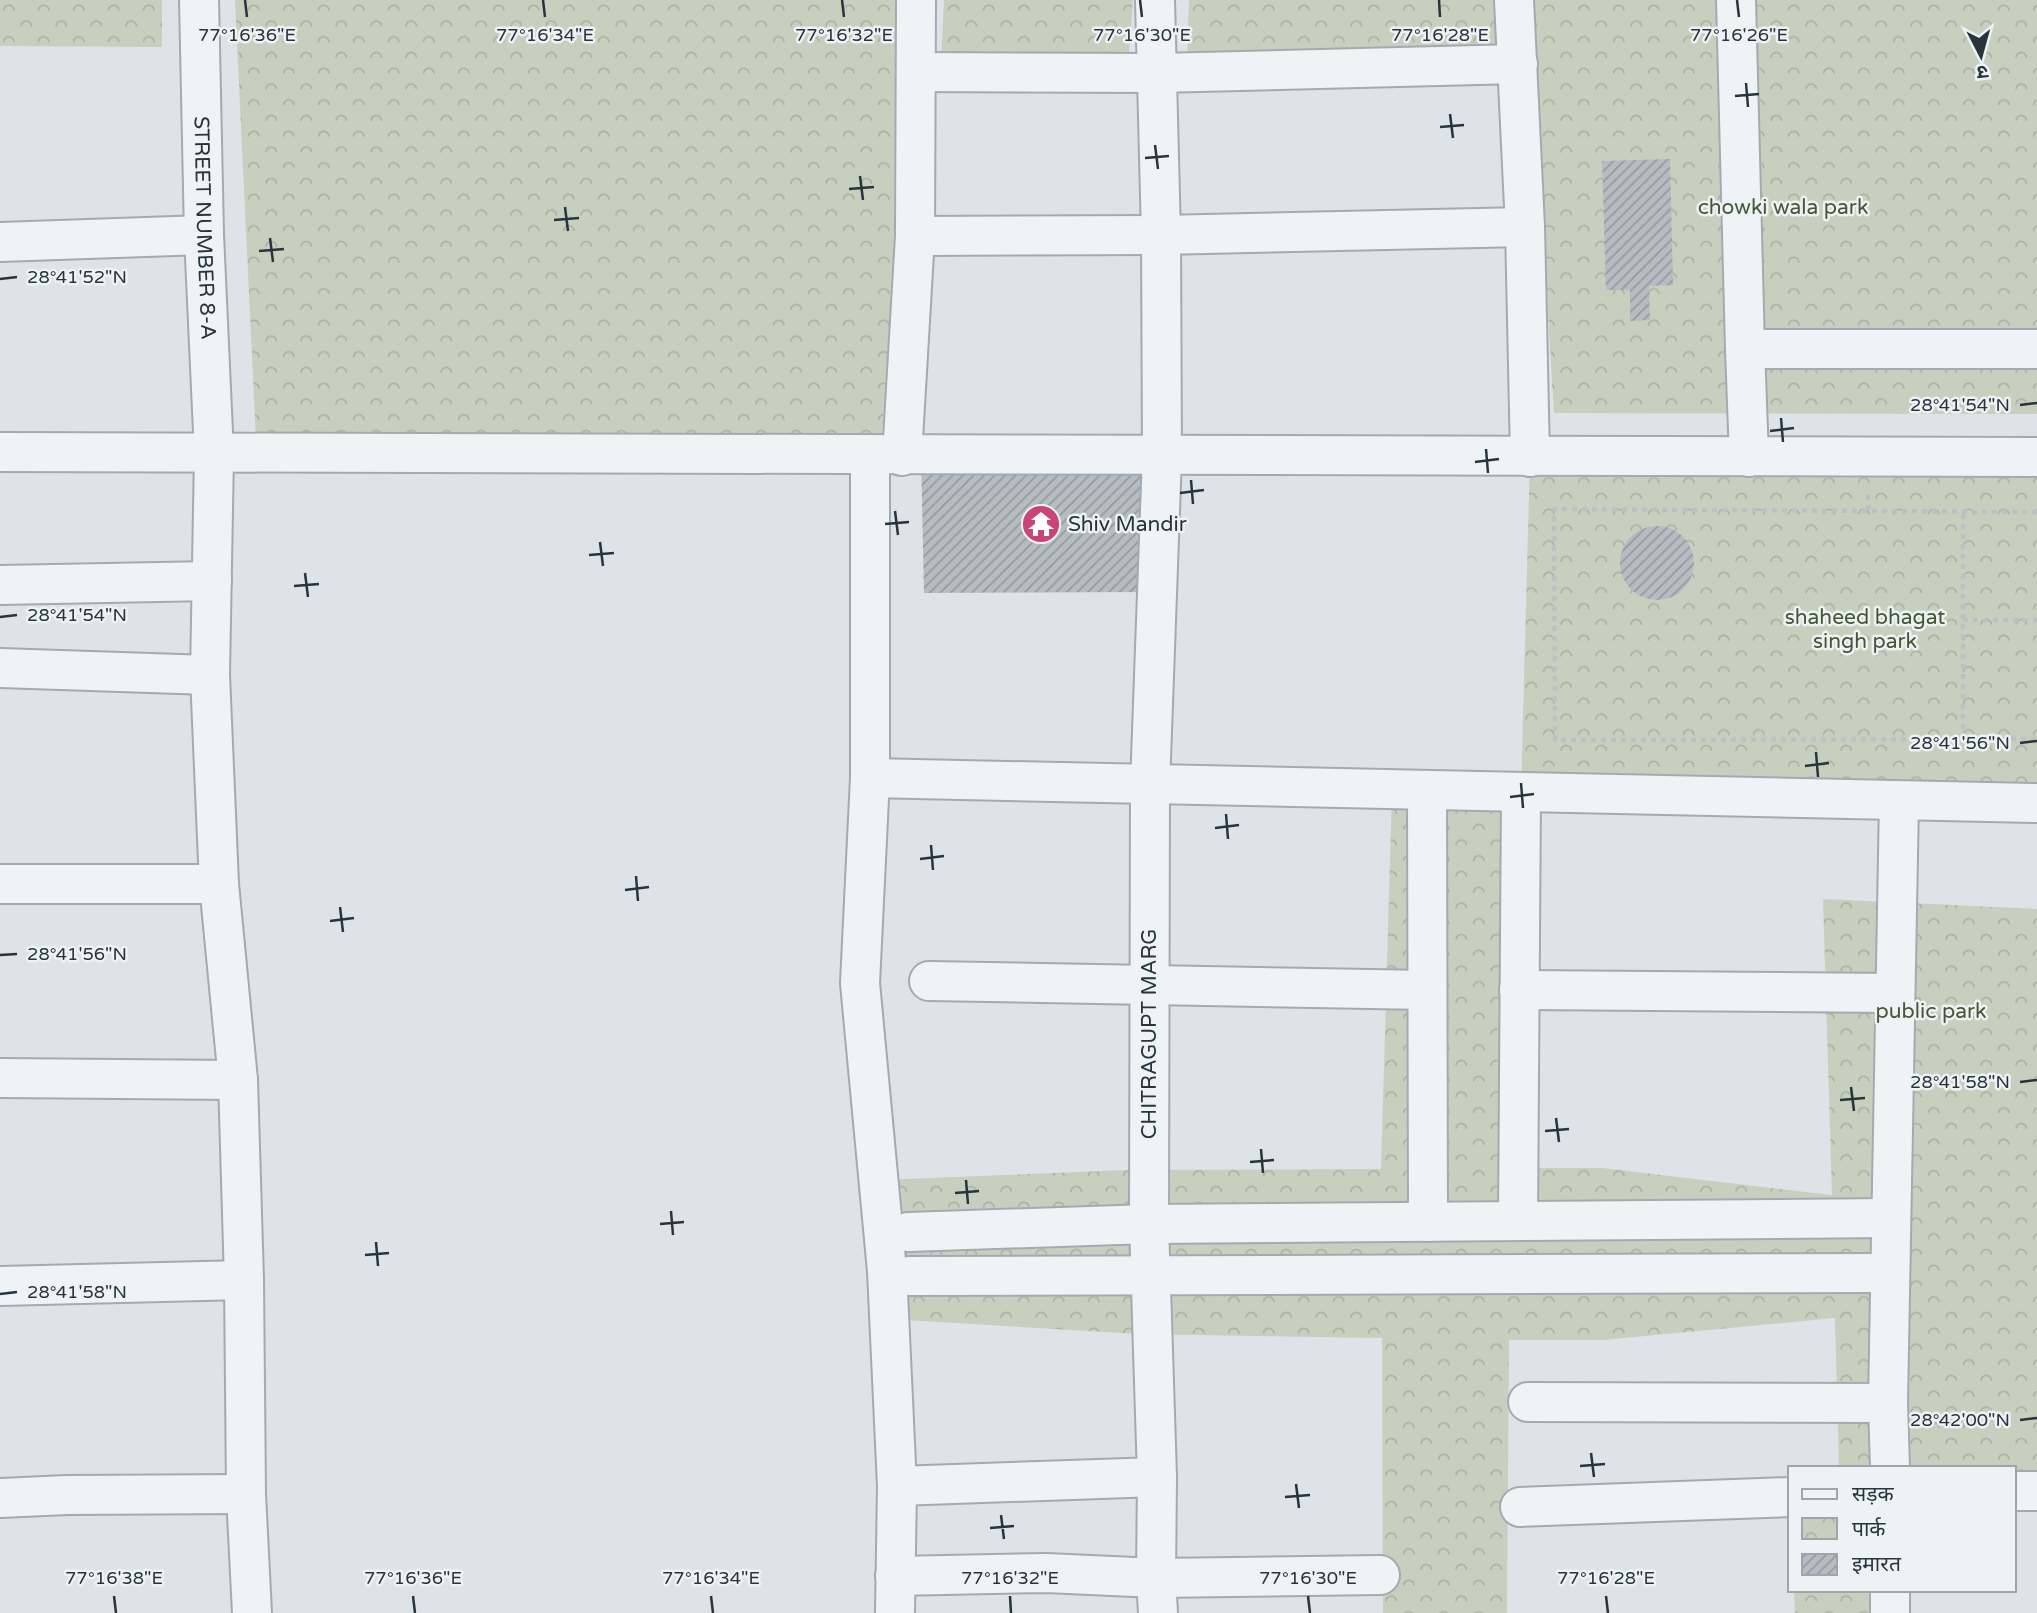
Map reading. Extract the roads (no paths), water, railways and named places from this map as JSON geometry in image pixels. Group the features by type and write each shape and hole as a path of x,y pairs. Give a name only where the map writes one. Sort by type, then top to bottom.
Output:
{"street":[{"name":"STREET NUMBER 8-A","path":"199,0 204,235 214,454 210,675 219,884 238,1080 244,1280 246,1494 252,1613"},
{"path":"916,0 915,236 886,456 860,983 887,1271 897,1486 895,1595 1046,1573 1157,1596 1380,1575"},
{"name":"CHITRAGUPT MARG","path":"1155,0 1161,235 1162,456 1150,786 1149,1274 1157,1477 1157,1596"},
{"path":"1514,0 1525,227 1530,457"},
{"path":"1736,0 1749,457"},
{"path":"916,72 1157,73 1517,65"},
{"path":"915,236 1161,235 1525,227"},
{"path":"0,242 204,235"},
{"path":"1745,349 2037,349"},
{"path":"0,452 2037,457"},
{"path":"0,585 212,581"},
{"path":"0,668 210,675"},
{"path":"870,778 2037,803"},
{"path":"1427,792 1428,1222"},
{"path":"1518,1221 1521,793"},
{"path":"1889,1466 1894,993 1899,801"},
{"path":"0,884 219,884"},
{"path":"929,981 1427,990"},
{"path":"1519,989 1894,993"},
{"path":"0,1078 238,1080"},
{"path":"908,1232 1149,1224 1891,1218"},
{"path":"910,1276 1891,1273"},
{"path":"0,1286 244,1280"},
{"path":"1528,1402 1888,1403"},
{"path":"897,1486 1157,1477"},
{"path":"2016,1491 2037,1491"},
{"path":"0,1497 246,1494"},
{"path":"1520,1507 1788,1497"},
{"path":"1890,1592 1890,1613"}],"place":[{"name":"Shiv Mandir","path":"1041,524"}],"park label":[{"name":"chowki wala park","path":"1783,207"},
{"name":"shaheed bhagat singh park","path":"1865,629"},
{"name":"public park","path":"1931,1011"}]}
